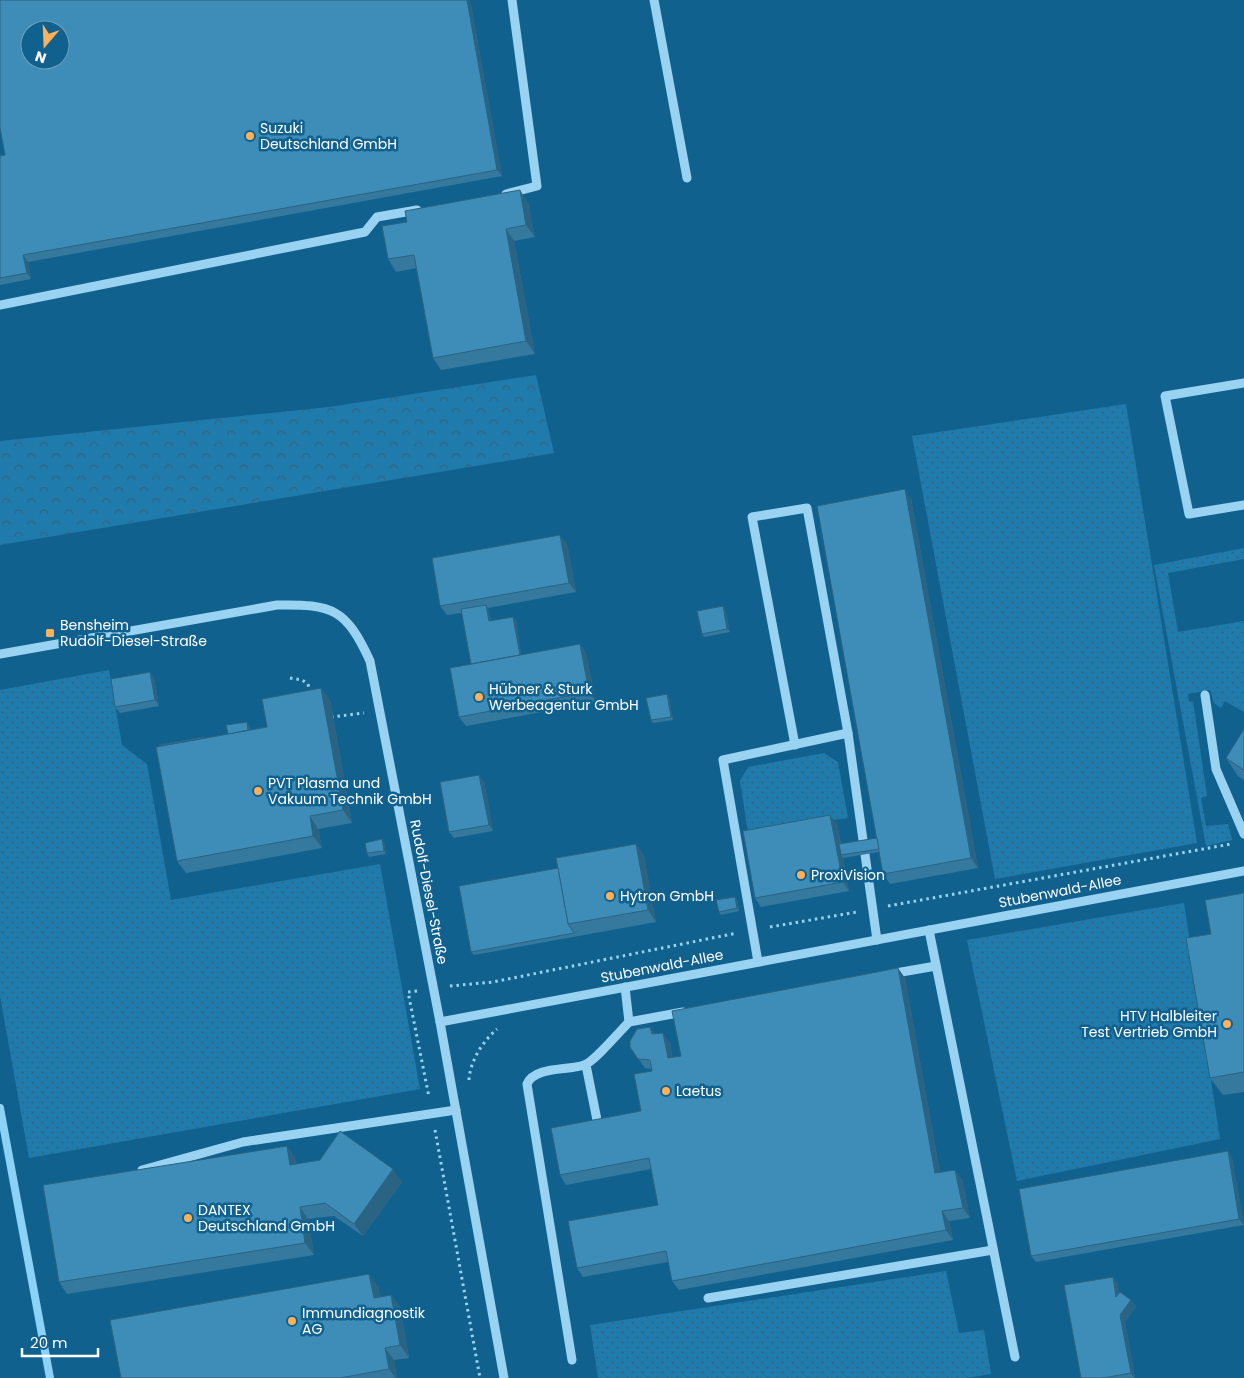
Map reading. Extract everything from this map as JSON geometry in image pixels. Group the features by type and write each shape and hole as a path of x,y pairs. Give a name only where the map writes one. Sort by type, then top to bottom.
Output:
{"street":[{"path":"494,196 537,186 512,0"},
{"path":"654,0 687,178"},
{"path":"0,305 365,232 377,217 426,208"},
{"path":"1244,383 1165,396 1189,514 1244,504"},
{"path":"795,745 752,517 807,508 848,733 877,940"},
{"name":"Rudolf-Diesel-Straße","path":"0,654 277,605 311,604 337,613 356,632 370,661 440,1022"},
{"path":"1205,695 1216,769 1244,834"},
{"path":"758,962 723,760 848,733"},
{"name":"Stubenwald-Allee","path":"440,1022 1244,870"},
{"path":"929,930 1015,1357"},
{"path":"879,976 936,966"},
{"path":"625,987 629,1022"},
{"path":"572,1360 527,1084 530,1078 537,1074 586,1065 629,1022 696,1009"},
{"path":"440,1022 504,1378"},
{"path":"586,1065 598,1125"},
{"path":"129,1174 243,1142 456,1110"},
{"path":"708,1298 994,1250"}],"path":[{"path":"290,678 302,680 308,684 311,700"},
{"path":"326,717 379,711"},
{"path":"480,1378 408,992 493,982 753,930 1234,844"},
{"path":"470,1084 470,1075 480,1048 504,1024"}],"green space":[{"path":"536,375 554,453 0,545 0,441 329,407"},
{"path":"1126,404 1197,843 995,879 912,436"},
{"path":"1244,548 1244,559 1168,573 1178,632 1244,621 1244,712 1225,701 1221,708 1214,703 1210,690 1188,694 1189,702 1193,701 1207,796 1201,798 1206,826 1228,824 1232,840 1206,846 1154,565"},
{"path":"109,670 122,745 147,764 171,900 380,864 420,1089 29,1158 0,996 0,690"},
{"path":"824,753 838,762 848,818 748,833 740,781 748,767"},
{"path":"1184,903 1220,1139 1017,1181 967,940"},
{"path":"946,1271 959,1333 984,1330 991,1374 967,1378 598,1378 590,1325"}],"building":[{"name":"Suzuki Deutschland GmbH","path":"0,0 467,0 497,170 23,255 27,273 0,278 0,156 5,155 0,128"},
{"path":"520,190 526,225 506,229 526,341 433,358 414,255 388,259 382,226 407,222 405,211"},
{"path":"905,489 971,858 883,874 817,506"},
{"path":"560,535 569,583 440,606 432,558"},
{"path":"486,605 489,621 513,617 520,655 471,664 461,609"},
{"path":"723,606 727,629 702,634 697,611"},
{"path":"580,644 589,692 459,717 450,668"},
{"path":"150,672 155,700 115,707 111,679"},
{"name":"PVT Plasma und Vakuum Technik GmbH","path":"321,688 343,810 310,816 313,836 177,861 156,747 267,727 262,699"},
{"path":"667,694 671,717 651,720 646,698"},
{"path":"247,722 248,730 228,734 226,725"},
{"path":"1244,729 1244,770 1226,758"},
{"path":"204,738 159,746 159,745"},
{"path":"479,775 489,825 449,832 440,782"},
{"name":"ProxiVision","path":"830,815 843,882 755,898 743,831"},
{"path":"877,838 879,849 841,855 839,844"},
{"path":"382,839 384,851 367,853 365,843"},
{"name":"Hytron GmbH","path":"636,844 648,910 568,924 556,858"},
{"path":"558,868 568,924 574,933 471,952 459,886"},
{"name":"HTV Halbleiter Test Vertrieb GmbH","path":"1244,893 1244,1072 1210,1078 1186,938 1211,934 1205,900"},
{"path":"735,897 737,908 719,912 716,900"},
{"path":"898,968 935,1173 955,1170 963,1208 942,1211 946,1230 672,1281 666,1251 577,1268 568,1221 658,1205 649,1158 560,1175 551,1128 641,1111 634,1074 652,1071 650,1060 638,1059 630,1047 630,1041 637,1029 650,1027 652,1034 663,1033 668,1058 681,1056 672,1011"},
{"name":"DANTEX Deutschland GmbH","path":"340,1131 393,1169 354,1224 325,1203 300,1207 305,1243 59,1282 43,1185 287,1146 290,1165 320,1160"},
{"path":"1228,1151 1239,1219 1031,1256 1019,1189"},
{"name":"Immundiagnostik AG","path":"369,1274 374,1298 391,1295 400,1345 385,1348 389,1369 340,1378 121,1378 110,1320"},
{"path":"1113,1277 1116,1297 1120,1292 1131,1300 1120,1315 1131,1373 1103,1378 1081,1378 1064,1285"}],"waterway":[{"path":"0,1108 50,1378"}],"place":[{"name":"Suzuki Deutschland GmbH","path":"250,136"},
{"name":"Bensheim Rudolf-Diesel-Straße","path":"50,633"},
{"name":"Hübner & Sturk Werbeagentur GmbH","path":"479,697"},
{"name":"PVT Plasma und Vakuum Technik GmbH","path":"258,791"},
{"name":"ProxiVision","path":"801,875"},
{"name":"Hytron GmbH","path":"610,896"},
{"name":"HTV Halbleiter Test Vertrieb GmbH","path":"1227,1024"},
{"name":"Laetus","path":"666,1091"},
{"name":"DANTEX Deutschland GmbH","path":"188,1218"},
{"name":"Immundiagnostik AG","path":"292,1321"}]}
